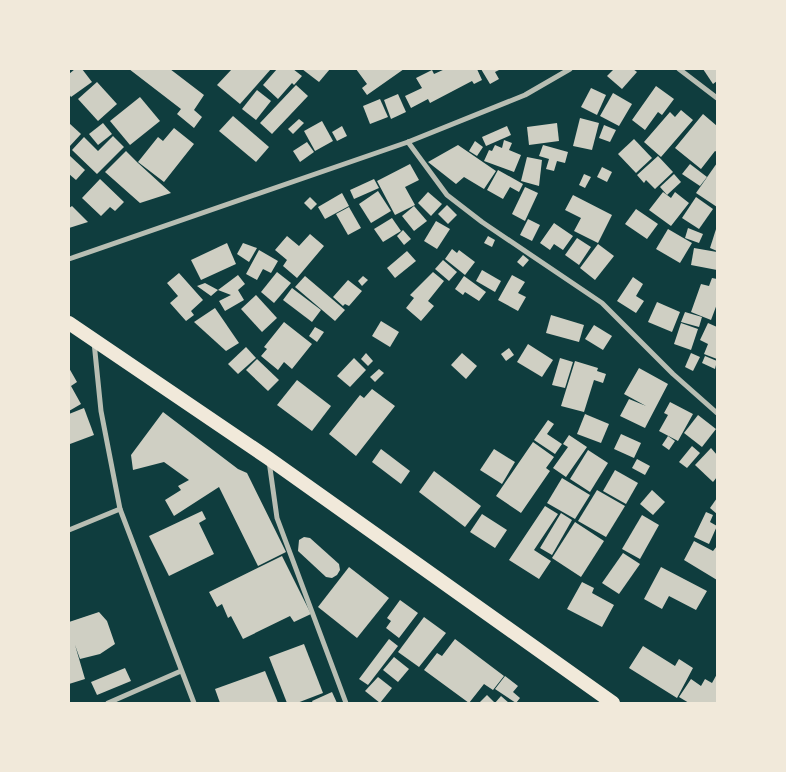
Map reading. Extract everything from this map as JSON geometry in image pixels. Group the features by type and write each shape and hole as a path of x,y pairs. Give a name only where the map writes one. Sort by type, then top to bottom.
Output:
{"highway":[{"path":"69,323 268,458 613,703"}],"street":[{"path":"69,259 408,142 525,95 570,69"},
{"path":"679,69 717,98"},
{"path":"408,142 447,194 482,222 602,303 673,374 717,413"},
{"path":"93,338 101,411 120,509 194,703"},
{"path":"268,458 277,518 346,703"},
{"path":"69,530 120,509"},
{"path":"108,703 181,671"}],"building":[{"path":"75,69 82,69 92,82 71,97 69,94 69,74"},
{"path":"129,69 170,69 204,95 194,110 202,117 194,128 177,114 181,109"},
{"path":"232,69 271,69 240,104 217,85"},
{"path":"277,69 293,69 302,76 294,85 292,83 278,99 263,85"},
{"path":"302,69 330,69 319,82"},
{"path":"356,69 404,69 367,95 362,88 367,84"},
{"path":"445,69 477,69 482,80 474,84 472,81 430,103 428,99 411,108 405,96 422,88 416,78 432,70 434,74"},
{"path":"481,69 501,69 495,72 499,79 490,84"},
{"path":"614,69 633,69 637,72 622,89 607,76"},
{"path":"703,69 717,69 717,81 713,84"},
{"path":"97,82 117,104 98,121 78,99"},
{"path":"296,85 308,96 272,134 260,123"},
{"path":"656,86 674,99 662,115 658,112 645,130 632,120"},
{"path":"591,88 606,95 597,115 581,107"},
{"path":"257,90 271,101 256,120 242,109"},
{"path":"613,93 632,104 619,126 600,116"},
{"path":"398,94 406,112 391,119 384,100"},
{"path":"140,97 160,121 130,145 110,121"},
{"path":"380,99 388,117 370,124 363,106"},
{"path":"681,110 693,120 661,157 644,142 670,112 675,117"},
{"path":"703,114 717,126 717,152 715,151 701,169 675,148"},
{"path":"233,116 269,147 256,162 219,131"},
{"path":"580,118 599,123 592,150 573,146"},
{"path":"299,119 304,123 293,134 288,129"},
{"path":"322,121 333,141 315,151 304,131"},
{"path":"69,123 81,134 69,147"},
{"path":"103,123 112,134 98,145 89,134"},
{"path":"557,123 559,141 529,145 527,127"},
{"path":"604,125 616,130 610,142 599,138"},
{"path":"342,126 347,136 337,141 332,132"},
{"path":"507,126 511,135 486,146 482,137"},
{"path":"174,128 194,144 164,182 138,162 158,137 163,141"},
{"path":"113,136 124,147 97,174 72,150 84,137 98,151"},
{"path":"634,139 652,158 636,173 618,154"},
{"path":"504,140 512,143 509,150 521,155 514,172 484,161 489,150 492,151 495,145 502,148"},
{"path":"475,141 483,147 477,156 469,151"},
{"path":"307,142 314,152 300,162 293,151"},
{"path":"458,145 496,171 484,189 464,177 456,184 428,162"},
{"path":"543,145 568,152 565,163 557,161 554,171 546,169 549,159 539,156"},
{"path":"126,151 171,193 140,203 105,172"},
{"path":"69,155 85,170 76,180 69,174"},
{"path":"658,156 673,172 655,189 646,180 644,183 637,175"},
{"path":"527,157 542,160 539,186 521,181"},
{"path":"717,163 717,207 696,193"},
{"path":"410,164 419,180 405,187 415,205 395,215 377,181"},
{"path":"690,164 707,177 700,186 682,174"},
{"path":"602,167 612,172 607,182 597,177"},
{"path":"498,170 523,184 519,192 510,187 503,199 487,190"},
{"path":"584,174 591,177 585,188 579,185"},
{"path":"674,174 681,182 667,195 660,187"},
{"path":"100,179 124,202 115,211 110,207 101,216 82,198"},
{"path":"374,179 379,188 354,199 350,190"},
{"path":"525,187 538,193 525,221 512,214"},
{"path":"378,191 391,211 371,223 359,204"},
{"path":"428,192 442,204 431,216 418,203"},
{"path":"663,192 671,198 675,192 689,203 671,226 649,210"},
{"path":"342,193 349,206 325,219 318,207"},
{"path":"573,195 612,215 598,243 574,231 581,218 565,210"},
{"path":"310,197 317,204 311,210 304,203"},
{"path":"696,197 713,209 699,229 682,218"},
{"path":"447,205 457,215 448,224 438,214"},
{"path":"72,206 88,222 69,228 69,208"},
{"path":"414,206 427,221 414,231 402,216"},
{"path":"349,207 361,228 348,235 336,214"},
{"path":"636,209 658,224 647,239 625,224"},
{"path":"392,218 401,231 383,242 374,229"},
{"path":"528,219 540,225 532,241 520,235"},
{"path":"436,221 450,229 437,249 424,241"},
{"path":"554,223 573,236 563,250 554,244 550,250 540,243"},
{"path":"717,226 717,251 710,248"},
{"path":"688,228 703,234 699,243 685,238"},
{"path":"668,229 692,243 680,263 656,249"},
{"path":"403,230 411,239 404,245 397,236"},
{"path":"310,234 324,246 297,278 283,266 287,260 275,250 287,236 299,246"},
{"path":"488,236 495,240 492,247 484,243"},
{"path":"577,238 591,247 579,265 565,255"},
{"path":"227,243 236,264 201,280 191,260"},
{"path":"243,243 257,248 249,262 237,254"},
{"path":"598,244 614,256 595,280 580,268"},
{"path":"694,248 717,252 717,270 691,265"},
{"path":"452,249 457,253 459,250 475,262 465,275 445,259"},
{"path":"259,250 278,261 271,273 263,269 257,280 246,274"},
{"path":"407,251 416,261 395,278 387,268"},
{"path":"523,255 529,260 523,267 517,262"},
{"path":"443,260 457,272 449,281 435,269"},
{"path":"482,270 501,281 495,292 476,281"},
{"path":"277,272 291,283 274,303 261,292"},
{"path":"433,272 444,281 428,301 434,306 421,321 406,308 414,298 410,295"},
{"path":"179,273 203,300 191,311 194,315 186,321 170,303 178,296 167,283"},
{"path":"238,275 245,284 238,290 244,300 225,311 219,301 231,295 218,290"},
{"path":"512,275 525,282 518,293 526,297 518,311 498,300"},
{"path":"305,276 345,310 335,321 295,287"},
{"path":"363,276 368,280 362,286 358,281"},
{"path":"464,276 486,292 479,301 465,292 463,295 455,289"},
{"path":"633,277 643,284 636,296 644,301 636,313 617,301"},
{"path":"712,278 717,279 717,304 711,320 691,312 701,284 709,286"},
{"path":"348,280 362,291 349,306 345,304 343,306 333,297"},
{"path":"205,283 218,290 211,296 197,286"},
{"path":"292,288 321,310 312,322 283,300"},
{"path":"256,295 277,318 262,332 241,309"},
{"path":"657,302 680,312 672,332 648,322"},
{"path":"215,308 239,343 226,351 194,322"},
{"path":"685,312 702,317 699,327 681,322"},
{"path":"551,315 584,325 579,342 546,333"},
{"path":"381,321 399,332 390,347 372,336"},
{"path":"284,322 312,344 292,369 284,362 278,370 261,356 267,349 264,347"},
{"path":"681,323 698,329 691,350 674,344"},
{"path":"708,323 717,327 717,359 704,354 708,344 700,340"},
{"path":"594,325 612,336 603,350 585,339"},
{"path":"315,327 324,332 317,342 309,336"},
{"path":"528,344 553,360 542,377 517,362"},
{"path":"246,347 256,358 238,374 228,364"},
{"path":"509,348 514,355 506,361 501,354"},
{"path":"366,353 373,361 368,366 361,359"},
{"path":"462,353 477,366 466,379 451,365"},
{"path":"691,353 700,357 693,371 685,367"},
{"path":"705,356 717,361 715,369 702,363"},
{"path":"354,358 366,370 350,387 337,376"},
{"path":"560,358 573,362 565,388 552,385"},
{"path":"257,359 279,380 268,391 246,370"},
{"path":"575,361 598,368 597,371 606,374 603,383 594,380 584,412 561,406"},
{"path":"69,368 77,382 71,386 81,404 69,411"},
{"path":"639,368 668,384 645,428 620,416 629,399 646,406 624,394"},
{"path":"379,369 384,373 375,382 370,377"},
{"path":"297,380 331,406 312,431 277,405"},
{"path":"372,389 395,406 356,456 329,434 360,395 364,398"},
{"path":"670,402 693,414 678,441 659,431 668,415 664,413"},
{"path":"84,408 94,435 70,444 69,414"},
{"path":"163,412 238,469 247,473 286,552 258,566 219,487 174,516 165,500 181,490 178,486 189,480 164,462 133,470 131,455"},
{"path":"585,414 609,424 601,443 577,434"},
{"path":"698,415 716,429 702,447 684,433"},
{"path":"548,420 554,424 547,434 562,444 555,454 534,440"},
{"path":"621,434 641,443 634,458 614,449"},
{"path":"569,435 587,447 566,477 553,468 568,447 563,444"},
{"path":"668,436 675,441 669,450 662,445"},
{"path":"533,442 554,457 546,468 550,471 521,513 496,496"},
{"path":"692,446 700,453 687,468 679,462"},
{"path":"711,448 717,455 717,477 713,482 695,465"},
{"path":"381,449 410,471 401,484 372,462"},
{"path":"494,449 515,462 502,484 480,470"},
{"path":"588,450 608,463 590,492 570,479"},
{"path":"637,459 650,466 645,475 632,468"},
{"path":"615,470 638,483 626,504 603,491"},
{"path":"434,471 481,506 465,527 419,492"},
{"path":"562,478 590,495 575,519 547,503"},
{"path":"597,490 625,506 606,537 578,521"},
{"path":"652,490 665,502 653,515 640,504"},
{"path":"717,498 717,514 710,508"},
{"path":"545,506 558,514 534,550 551,561 539,579 509,560"},
{"path":"202,511 206,519 199,523 214,554 169,576 149,536"},
{"path":"706,512 713,515 710,522 717,526 709,544 694,537"},
{"path":"561,513 572,520 552,555 540,548"},
{"path":"482,514 507,530 495,548 470,532"},
{"path":"642,515 659,525 640,559 622,549"},
{"path":"575,522 604,541 581,577 552,558"},
{"path":"304,537 310,538 339,564 340,570 337,575 332,578 326,577 298,551 299,540"},
{"path":"694,541 713,551 717,546 717,580 684,560"},
{"path":"623,553 640,564 619,594 602,583"},
{"path":"282,556 311,614 294,622 290,616 243,639 231,616 228,618 222,604 217,607 209,592"},
{"path":"349,567 389,598 357,638 318,607"},
{"path":"661,567 707,591 696,610 669,596 662,609 644,599"},
{"path":"582,582 594,588 592,593 614,605 602,627 567,609"},
{"path":"400,600 418,613 399,638 386,628 391,621 387,618"},
{"path":"99,612 107,621 115,644 100,654 80,659 75,645 85,679 69,684 69,622"},
{"path":"424,617 446,633 419,667 398,652"},
{"path":"389,639 398,646 368,685 359,679"},
{"path":"455,639 504,676 493,690 484,684 469,703 424,670 437,653 442,656"},
{"path":"304,644 323,693 297,703 287,703 269,657"},
{"path":"643,646 675,666 679,659 693,668 677,698 629,668"},
{"path":"394,657 409,669 398,682 383,670"},
{"path":"125,668 131,681 97,695 91,682"},
{"path":"265,671 278,703 220,703 215,689"},
{"path":"717,674 716,703 689,703 679,697 691,679 701,686 705,679 712,683"},
{"path":"505,676 518,686 513,692 520,698 516,703 495,689"},
{"path":"378,677 392,688 380,703 365,691"},
{"path":"332,692 337,703 313,703 312,701"},
{"path":"487,695 495,703 479,703"},
{"path":"501,696 509,703 495,703"}]}
